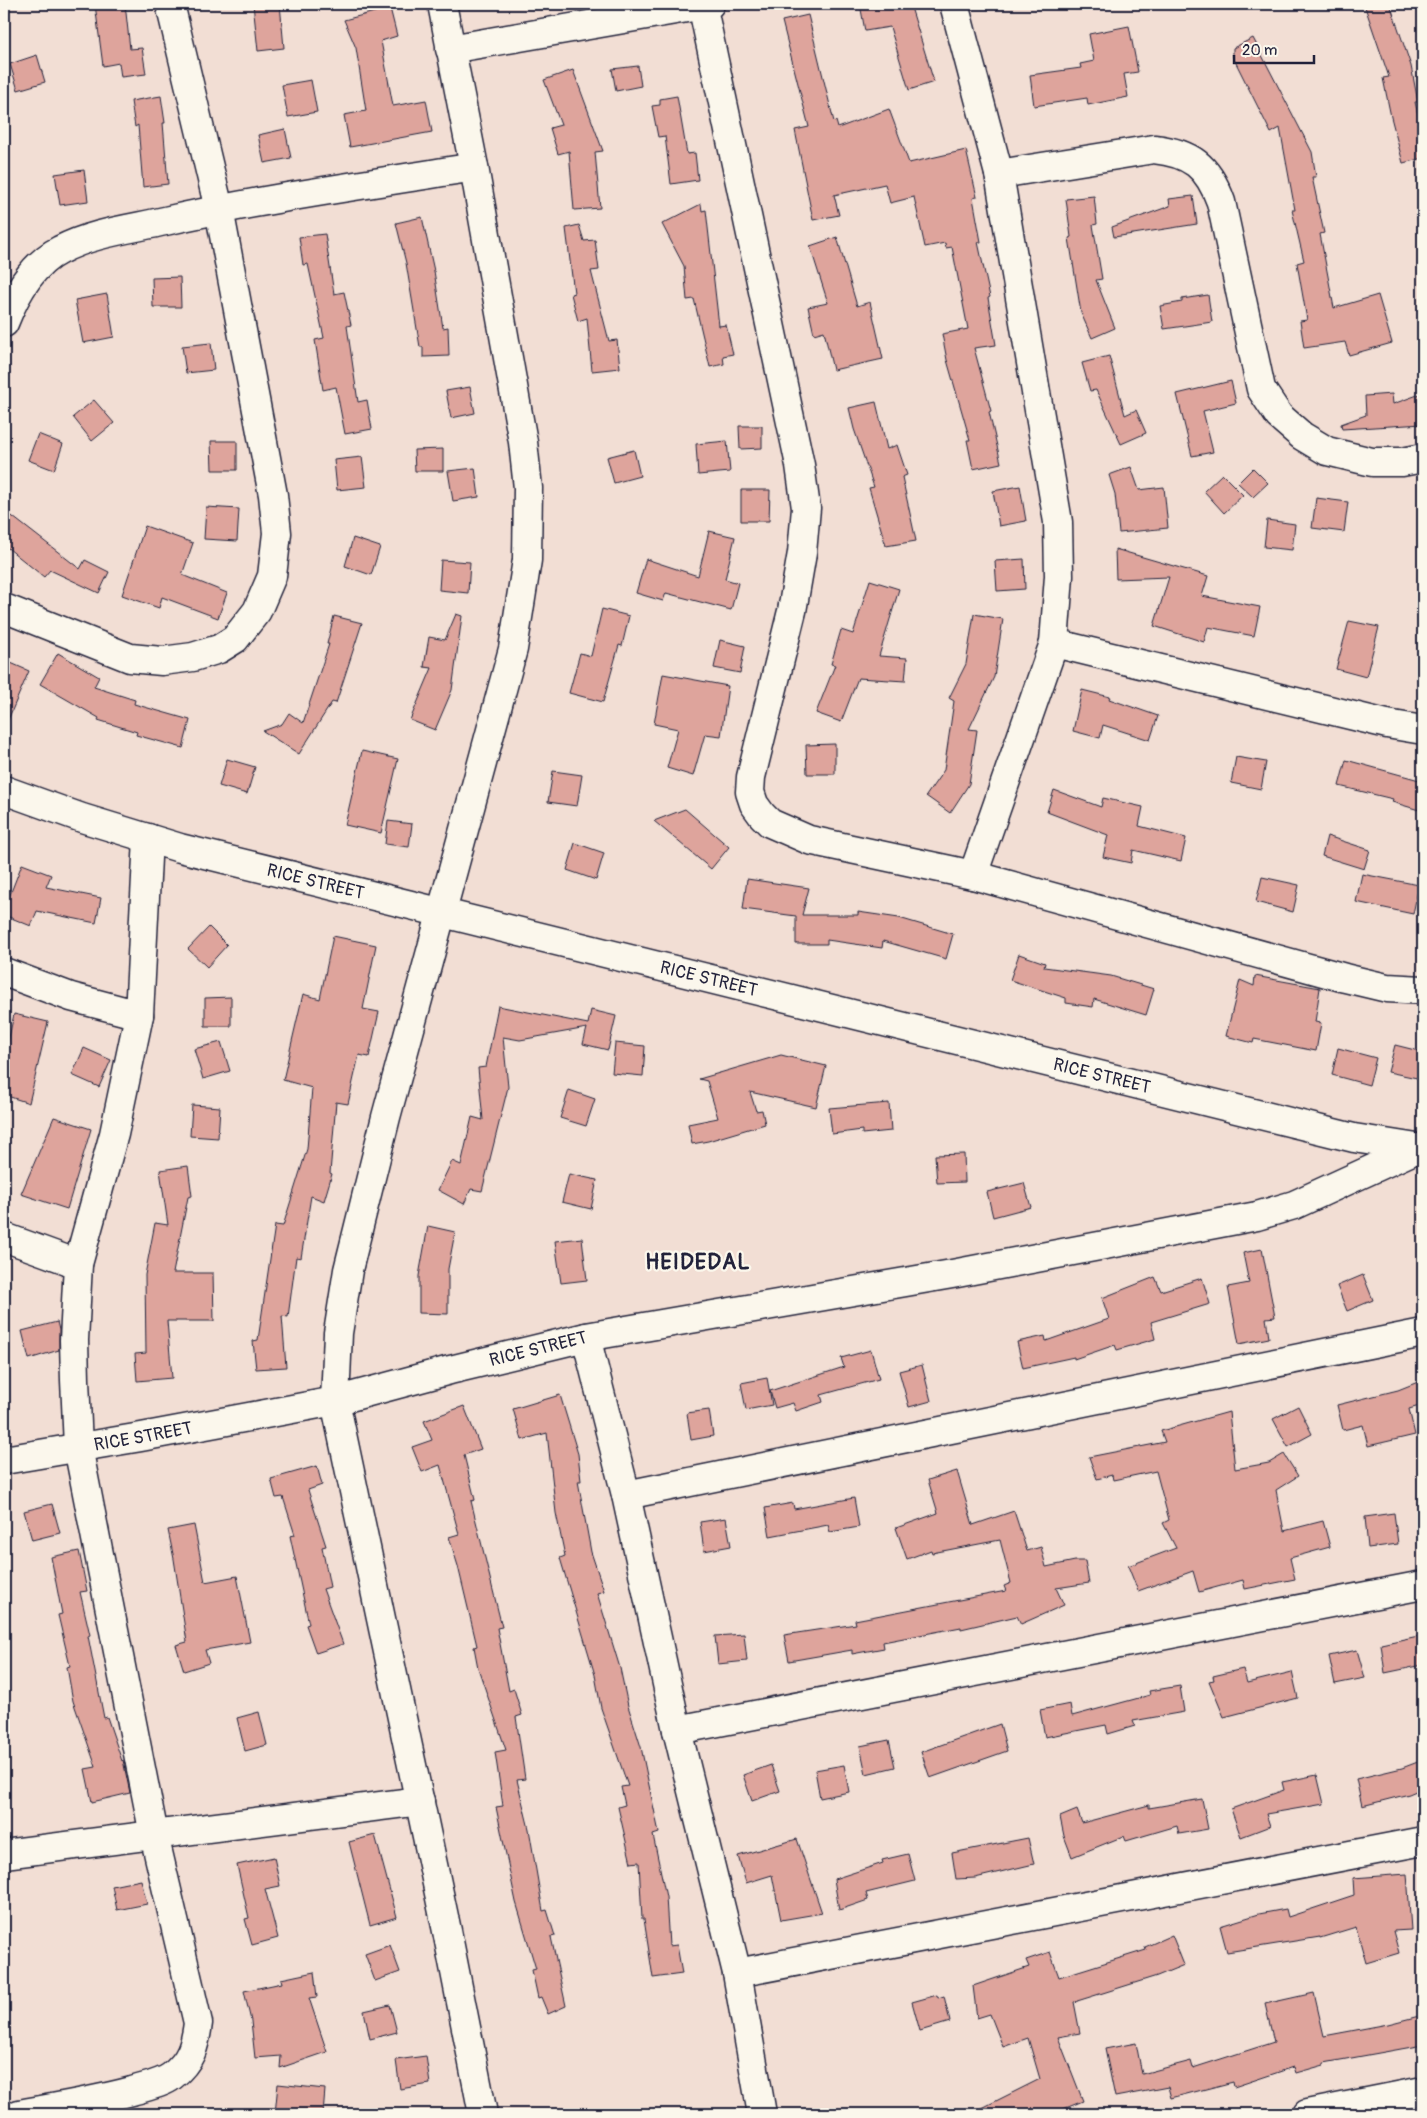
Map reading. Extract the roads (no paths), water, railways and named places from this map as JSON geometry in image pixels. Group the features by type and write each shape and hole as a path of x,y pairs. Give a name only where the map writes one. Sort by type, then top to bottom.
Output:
{"street":[{"path":"4,608 130,658 162,661 193,657 219,649 235,639 257,611 272,576 277,533 273,495 219,209 170,4"},
{"path":"442,4 474,167 523,442 528,488 527,560 513,649 386,1117 348,1270 338,1333 335,1400 420,1802 483,2114"},
{"path":"450,49 705,4 800,464 806,508 802,553 792,611 751,777 750,792 754,804 770,823 809,840 973,875 1345,978 1387,988 1423,990"},
{"path":"954,4 999,174 1058,522 1059,576 1054,643 973,875"},
{"path":"999,174 1154,149 1172,151 1192,159 1207,173 1221,202 1261,389 1279,416 1302,436 1327,451 1372,462 1402,462 1423,458"},
{"path":"4,323 20,288 38,266 59,250 90,237 219,209 474,167"},
{"path":"1054,643 1387,724 1423,730"},
{"name":"RICE STREET","path":"4,790 82,818 148,838 441,913 1354,1138 1420,1148"},
{"path":"19,2114 94,2101 146,2087 170,2078 182,2067 195,2048 198,2023 154,1835 78,1447 74,1340 78,1264 114,1134 139,1015 148,838"},
{"path":"4,972 71,997 139,1015"},
{"name":"RICE STREET","path":"4,1460 141,1437 335,1400 586,1337 952,1274 1257,1216 1310,1199 1420,1148"},
{"path":"4,1236 78,1264"},
{"path":"626,1495 1423,1333"},
{"path":"586,1337 626,1495 677,1730 737,1973 762,2114"},
{"path":"677,1730 1423,1585"},
{"path":"4,1854 420,1802"},
{"path":"737,1973 1423,1841"},
{"path":"1307,2114 1423,2091"}],"district":[{"name":"HEIDEDAL","path":"698,1262"}]}
